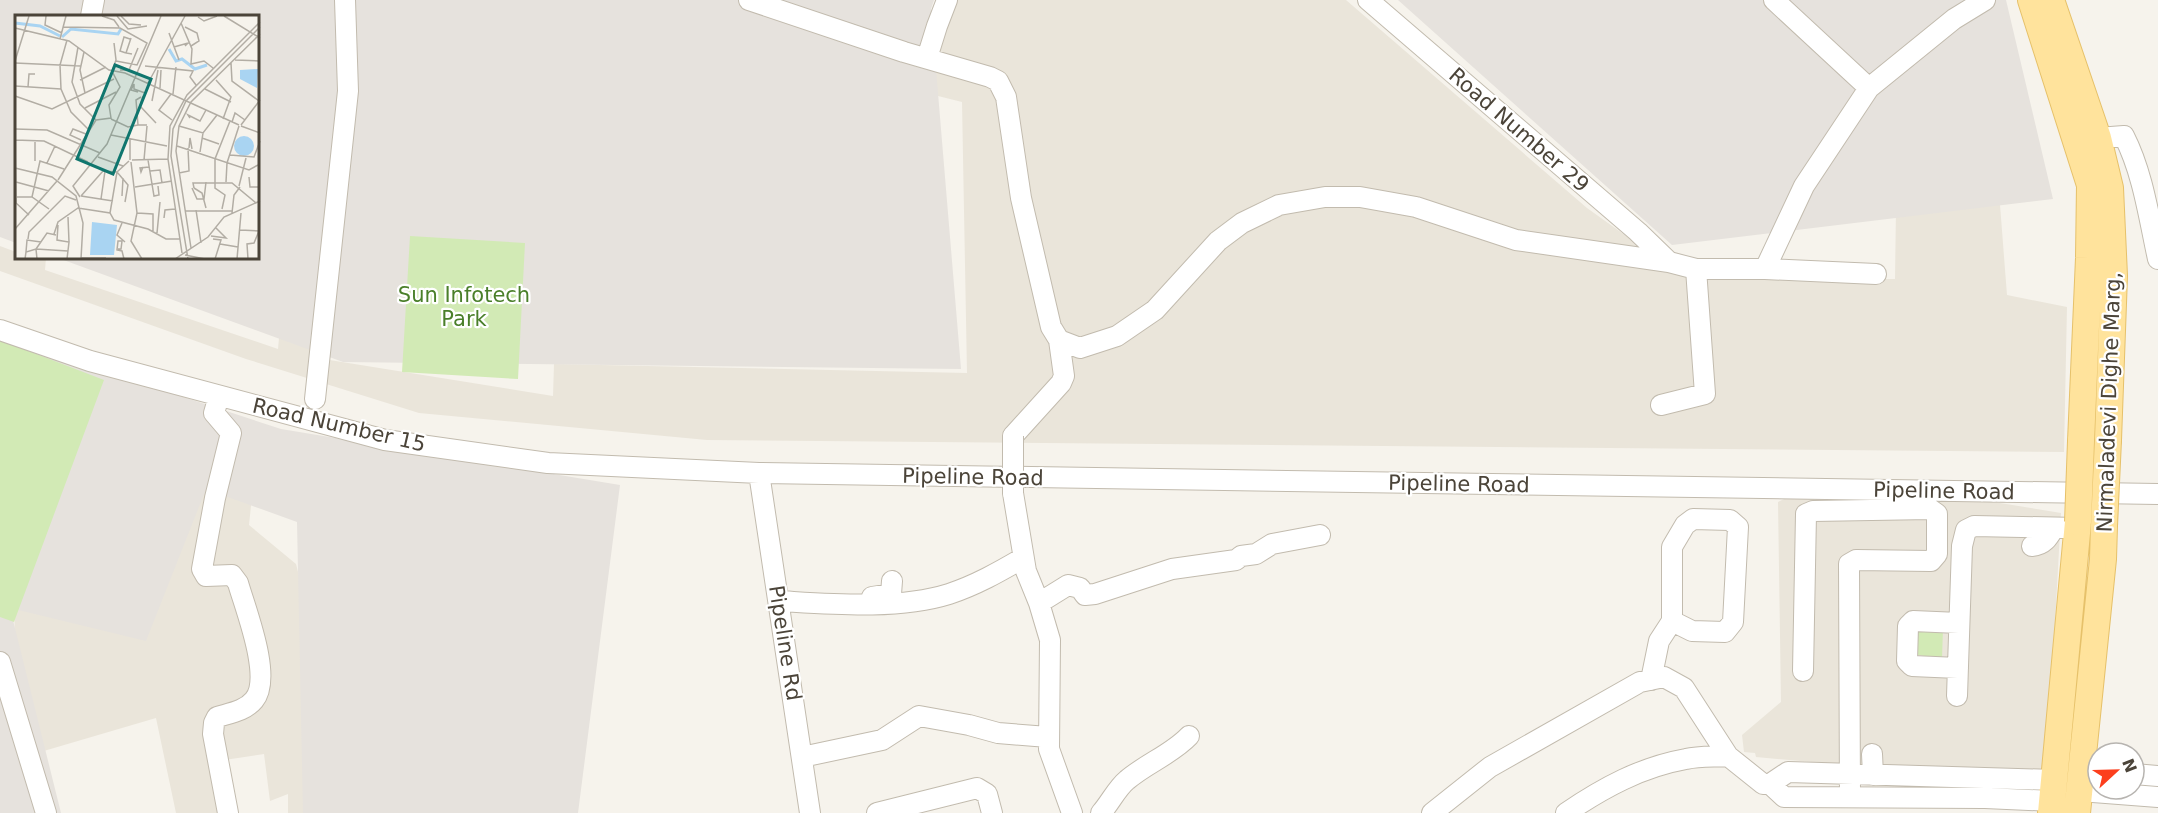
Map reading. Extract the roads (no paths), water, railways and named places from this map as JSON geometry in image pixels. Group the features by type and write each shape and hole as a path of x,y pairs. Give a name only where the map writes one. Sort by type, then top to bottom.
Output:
{"main road":[{"name":"Nirmaladevi Dighe Marg,","path":"2031,0 2090,184 2081,441 2070,526 2075,559 2052,798"},
{"name":"Nirmaladevi Dighe Marg,","path":"2051,0 2098,138 2110,188 2114,276 2103,559 2084,786"},
{"path":"2085,351 2111,354"},
{"path":"2075,559 2103,559"}],"street":[{"path":"91,15 94,0"},
{"path":"315,399 348,91 345,0"},
{"path":"749,0 904,52 990,76 1003,87 1022,198 1051,327 1059,340 1064,376 1013,436 1013,493 1026,571 1050,640 1049,749 1072,813"},
{"path":"927,58 948,0"},
{"name":"Road Number 29","path":"1368,0 1638,232 1669,262"},
{"path":"1774,0 1869,88"},
{"path":"1765,269 1804,186 1869,88 1954,19 1985,0"},
{"path":"2098,138 2124,136 2131,150 2158,259"},
{"path":"1059,340 1080,348 1118,336 1155,310 1218,241 1242,223 1279,205 1325,197 1360,197 1405,205 1516,240 1669,262 1696,269 1765,269 1876,274"},
{"path":"1661,405 1705,394 1696,269"},
{"name":"Road Number 15","path":"0,330 90,361 385,440 548,463 759,473"},
{"path":"219,396 214,413 231,433 215,498 202,569 206,576 232,575 238,583 260,656 260,691 256,698 246,708 217,717 214,723 213,734 228,813"},
{"name":"Pipeline Road","path":"759,473 2158,494"},
{"name":"Pipeline Rd","path":"759,473 810,813"},
{"path":"1803,671 1806,514 1813,511 1930,508 1937,514 1937,554 1931,561 1856,560 1849,564 1848,748 1862,774"},
{"path":"1651,680 1659,641 1672,621 1672,547 1685,525 1693,519 1730,520 1738,527 1733,622 1725,632 1692,631 1672,621"},
{"path":"1957,696 1962,546 1966,530 1974,526 2070,526"},
{"path":"2032,546 2039,546 2070,526"},
{"path":"1039,603 1068,585 1080,588 1085,595 1095,594 1172,569 1236,560 1241,556 1256,554 1272,544 1320,535"},
{"path":"779,601 910,602 946,595 981,582 1023,558"},
{"path":"864,603 867,597 891,594 892,581"},
{"path":"1958,668 1912,666 1907,661 1908,626 1913,621 1959,623"},
{"path":"0,662 46,813"},
{"path":"1432,813 1490,766 1640,682 1664,677 1683,688 1728,756 1763,784 1770,784 1788,771 1862,774 2052,798"},
{"path":"802,757 882,740 919,716 998,733 1048,737"},
{"path":"1101,813 1125,781 1179,747 1190,736"},
{"path":"1850,797 1862,774 1867,753"},
{"path":"1566,813 1597,792 1646,768 1687,758 1728,756"},
{"path":"1770,784 1784,797 2052,798"},
{"path":"2084,786 2158,797"},
{"path":"877,813 977,788 987,794 992,813"}],"park label":[{"name":"Sun Infotech Park","path":"464,307"}]}
